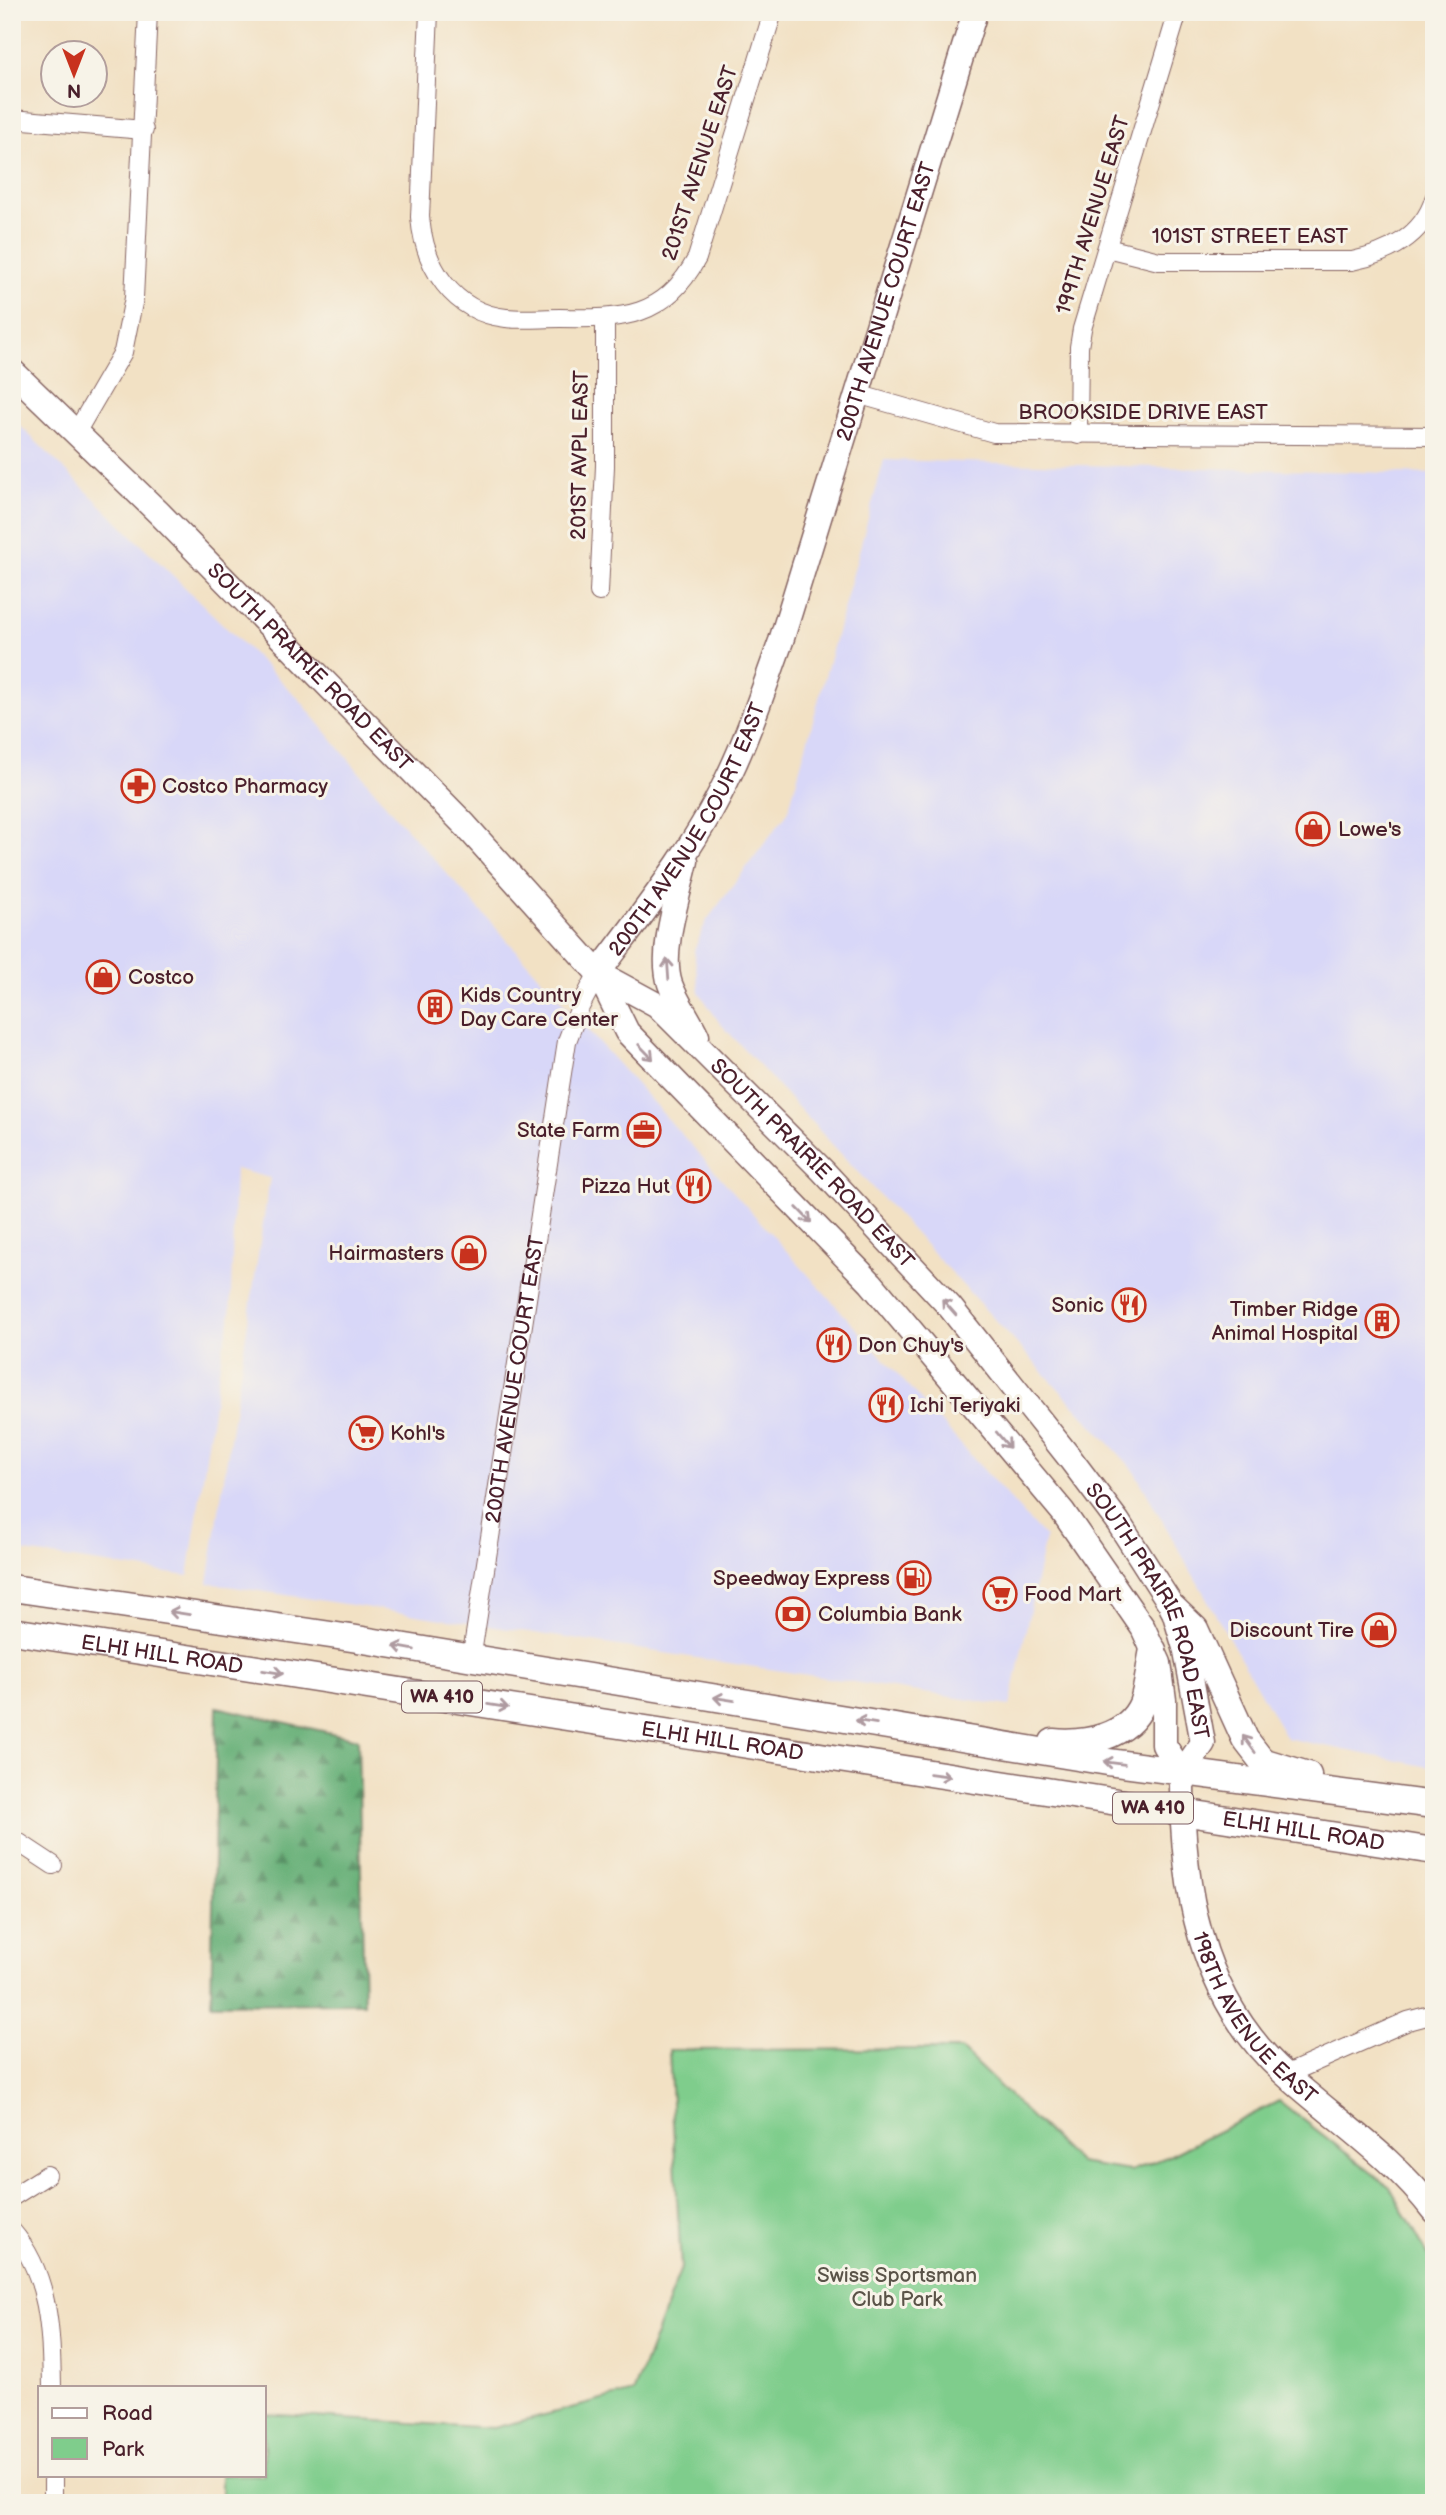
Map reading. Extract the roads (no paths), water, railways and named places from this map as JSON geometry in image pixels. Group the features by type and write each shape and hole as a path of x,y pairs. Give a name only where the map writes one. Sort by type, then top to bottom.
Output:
{"main road":[{"name":"200TH AVENUE COURT EAST","path":"598,973 671,874 690,843 731,773 756,712 781,641 975,12"},
{"name":"SOUTH PRAIRIE ROAD EAST","path":"12,371 77,431 465,825 598,973 627,1032 871,1283 1063,1512 1143,1628 1159,1664 1164,1700 1164,1745 1182,1773 1203,1743 1186,1651 1173,1608 1118,1522 950,1307 823,1171 657,1004 598,973"},
{"path":"690,843 670,934 667,965 670,984 705,1053"},
{"name":"ELHI HILL ROAD","path":"12,1588 1182,1773 1434,1805"},
{"path":"1173,1608 1195,1629 1245,1739 1262,1761 1289,1771 1363,1785 1401,1799"},
{"name":"ELHI HILL ROAD","path":"12,1631 1434,1851"},
{"path":"946,1735 1062,1743 1099,1739 1132,1722 1143,1702 1153,1650"},
{"name":"198TH AVENUE EAST","path":"1182,1773 1182,1813 1192,1901 1210,1967 1234,2017 1258,2048 1285,2074 1401,2170 1434,2211"}],"street":[{"path":"77,431 114,370 128,332 134,298 148,12"},
{"path":"429,12 420,217 422,242 429,261 447,288 461,300 484,313 505,318 605,319"},
{"name":"201ST AVENUE EAST","path":"605,319 629,316 653,307 670,296 687,277 697,258 773,12"},
{"name":"199TH AVENUE EAST","path":"1078,435 1079,347 1178,12"},
{"path":"12,119 144,130"},
{"name":"101ST STREET EAST","path":"1107,248 1144,259 1352,261 1373,257 1392,248 1419,226 1434,199"},
{"name":"201ST AVPL EAST","path":"599,592 605,467 605,319"},
{"name":"BROOKSIDE DRIVE EAST","path":"857,394 974,429 1017,434 1434,436"},
{"name":"200TH AVENUE COURT EAST","path":"471,1660 567,1041 580,1007 598,973"},
{"path":"12,1838 52,1865"},
{"path":"1285,2074 1408,2021 1434,2014"},
{"path":"12,2197 47,2175"},
{"path":"12,2231 25,2250 45,2297 51,2330 52,2386"},
{"path":"53,2476 53,2503"}],"place":[{"name":"Costco Pharmacy","path":"138,786"},
{"name":"Lowe's","path":"1313,829"},
{"name":"Costco","path":"103,977"},
{"name":"Kids Country Day Care Center","path":"435,1007"},
{"name":"State Farm","path":"644,1130"},
{"name":"Pizza Hut","path":"694,1186"},
{"name":"Hairmasters","path":"469,1253"},
{"name":"Sonic","path":"1129,1305"},
{"name":"Timber Ridge Animal Hospital","path":"1382,1321"},
{"name":"Don Chuy's","path":"834,1345"},
{"name":"Ichi Teriyaki","path":"886,1405"},
{"name":"Kohl's","path":"366,1433"},
{"name":"Speedway Express","path":"914,1578"},
{"name":"Food Mart","path":"1000,1594"},
{"name":"Columbia Bank","path":"793,1614"},
{"name":"Discount Tire","path":"1379,1630"}],"park label":[{"name":"Swiss Sportsman Club Park","path":"897,2287"}]}
